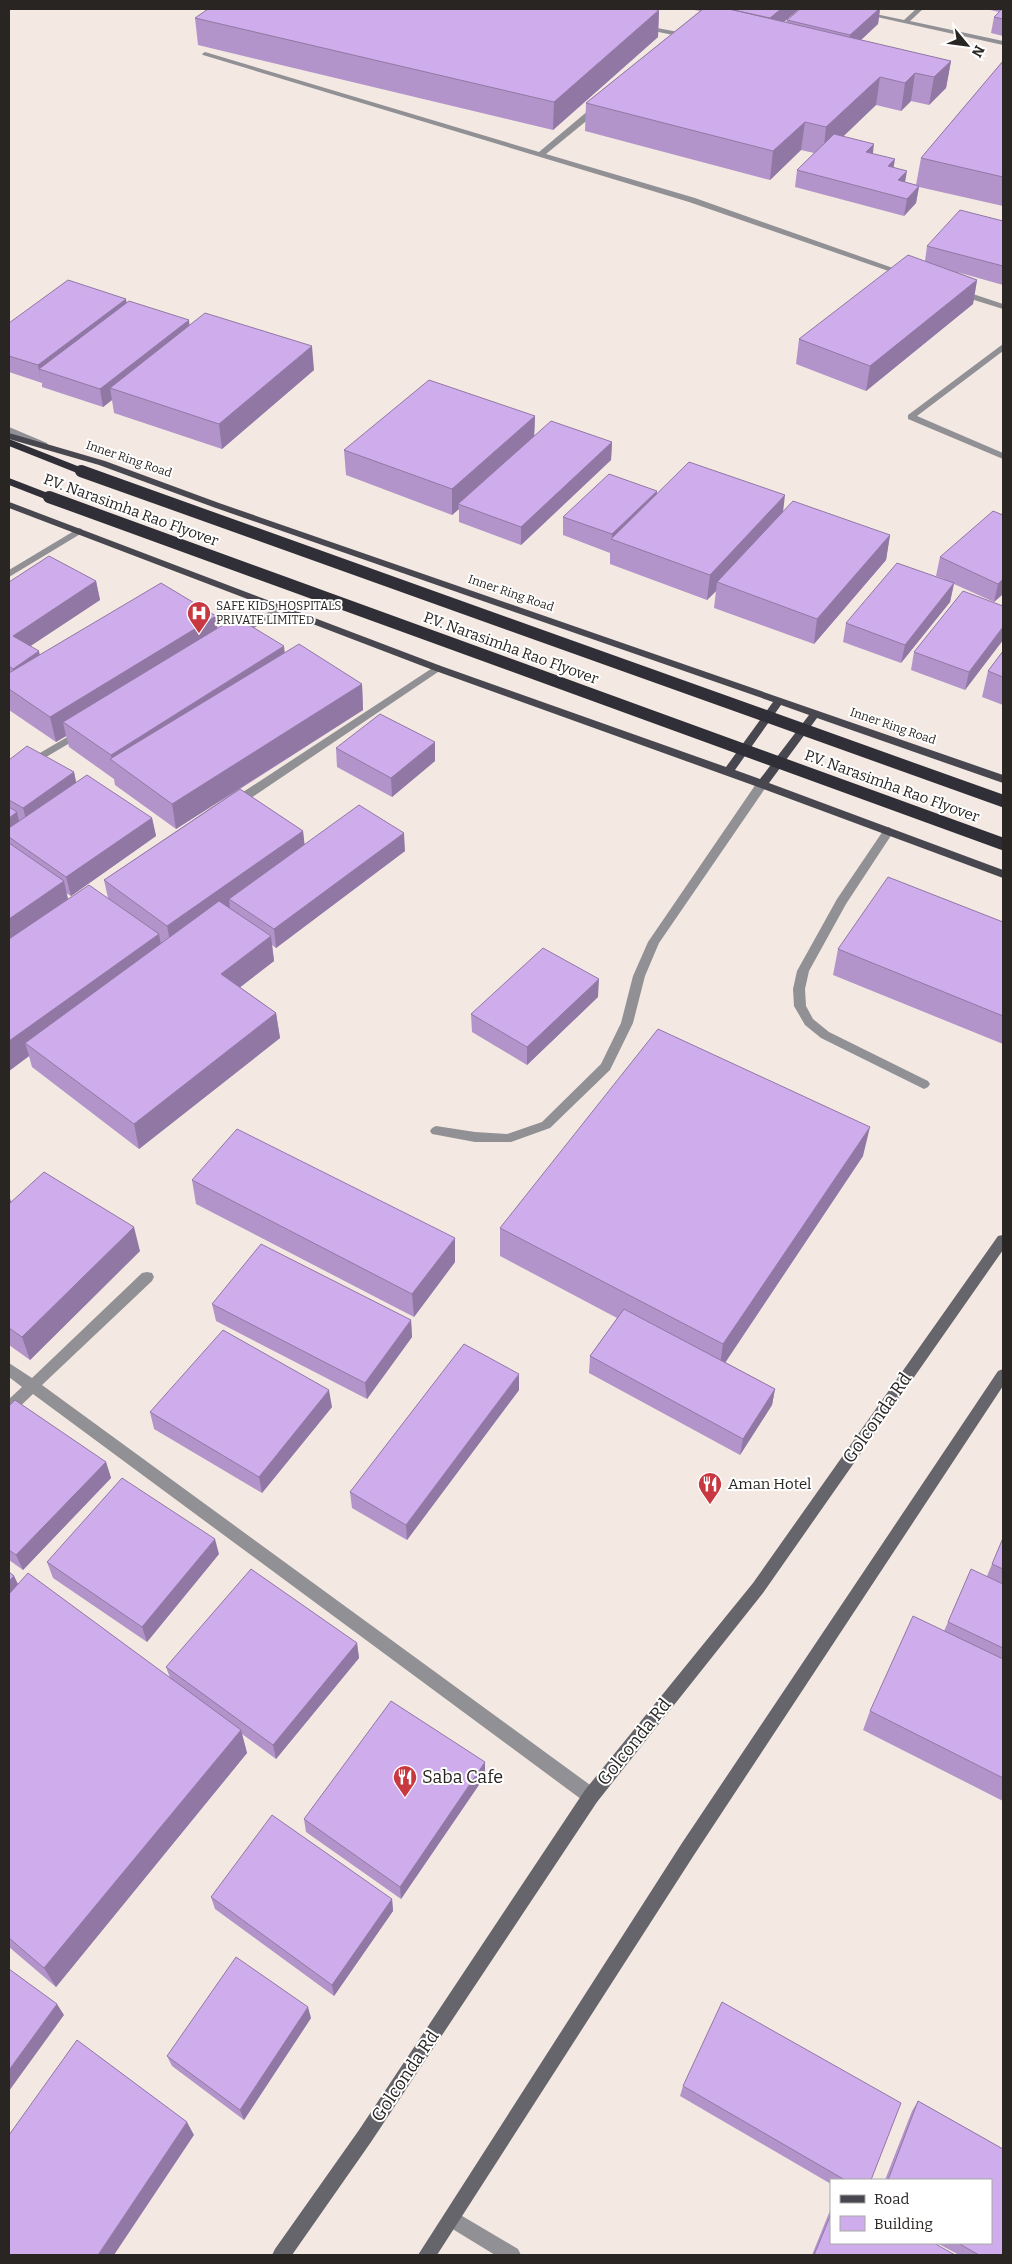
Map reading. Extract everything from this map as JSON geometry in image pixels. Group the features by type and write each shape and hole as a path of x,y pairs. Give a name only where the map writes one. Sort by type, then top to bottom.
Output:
{"highway":[{"name":"P.V. Narasimha Rao Flyover","path":"9,442 81,471 1003,801"},
{"name":"P.V. Narasimha Rao Flyover","path":"9,481 1003,844"}],"main road":[{"name":"Inner Ring Road","path":"9,436 102,462 216,505 1003,779"},
{"path":"9,506 437,668 762,784 1003,874"},
{"path":"728,772 779,701"},
{"path":"762,784 815,714"},
{"name":"Golconda Rd","path":"281,2255 365,2136 591,1796 758,1588 1003,1240"},
{"path":"427,2255 452,2219 688,1849 1003,1375"}],"street":[{"path":"844,9 1003,43"},
{"path":"905,22 920,9"},
{"path":"646,28 684,35 676,42"},
{"path":"205,54 692,200 918,278"},
{"path":"540,155 608,98"},
{"path":"947,288 1003,307"},
{"path":"1003,347 912,417 1003,456"},
{"path":"9,430 49,447"},
{"path":"9,574 78,531"},
{"path":"231,638 280,608"},
{"path":"223,811 437,668"},
{"path":"9,776 92,725"},
{"path":"436,1132 507,1139 546,1125 606,1066 627,1023 639,976 654,942 762,784"},
{"path":"889,831 841,902 802,971 799,989 800,1006 809,1022 825,1035 924,1084"},
{"path":"9,1408 147,1277"},
{"path":"9,1369 591,1796"},
{"path":"452,2219 512,2255"}],"building":[{"path":"208,9 659,10 554,102 195,18"},
{"path":"703,9 729,9 951,61 934,77 915,73 905,83 880,77 826,127 805,122 773,151 586,103"},
{"path":"729,9 781,9 770,18"},
{"path":"800,9 879,9 850,35 787,20"},
{"path":"1002,9 1003,19 994,17"},
{"path":"1003,61 1003,177 921,158"},
{"path":"834,134 874,144 866,152 895,159 888,166 907,171 898,180 919,186 907,199 797,170"},
{"path":"960,210 1003,221 1003,266 927,246"},
{"path":"908,255 977,280 870,366 799,339"},
{"path":"68,280 126,299 38,365 9,356 9,323"},
{"path":"129,301 189,320 100,389 39,369"},
{"path":"205,313 312,346 219,424 110,388"},
{"path":"429,380 535,416 452,489 344,450"},
{"path":"551,421 612,442 521,527 458,504"},
{"path":"689,462 785,495 710,575 611,539"},
{"path":"609,474 657,491 612,534 563,517"},
{"path":"793,501 890,535 817,619 717,582"},
{"path":"993,511 1003,515 1003,579 998,584 940,557"},
{"path":"49,556 96,581 13,636 39,651 13,669 9,666 9,582"},
{"path":"897,563 954,583 905,645 846,623"},
{"path":"161,583 216,616 50,717 9,689 9,673"},
{"path":"963,591 1003,606 1003,627 969,672 914,652"},
{"path":"236,617 284,646 111,755 63,722"},
{"path":"299,644 362,684 172,804 110,759"},
{"path":"1003,651 1003,677 988,671"},
{"path":"380,714 435,742 391,778 336,748"},
{"path":"27,746 74,772 23,808 9,800 9,760"},
{"path":"87,775 152,818 66,877 9,837 9,828"},
{"path":"240,789 303,831 167,926 104,880"},
{"path":"359,805 404,833 274,929 229,899"},
{"path":"9,807 17,812 9,818"},
{"path":"9,843 64,881 9,919"},
{"path":"888,877 1003,922 1003,1016 838,949"},
{"path":"89,885 159,934 9,1041 9,939"},
{"path":"219,901 271,936 221,974 276,1013 134,1124 25,1043"},
{"path":"543,948 599,979 527,1047 471,1014"},
{"path":"658,1029 870,1127 723,1344 500,1228"},
{"path":"237,1129 455,1238 412,1294 192,1180"},
{"path":"44,1172 134,1227 22,1337 9,1328 9,1204"},
{"path":"261,1244 411,1320 365,1383 212,1304"},
{"path":"624,1309 775,1389 743,1439 590,1356"},
{"path":"223,1330 329,1390 259,1477 150,1412"},
{"path":"464,1344 519,1374 406,1525 350,1492"},
{"path":"15,1400 106,1462 16,1555 9,1550 9,1406"},
{"path":"122,1478 215,1539 142,1627 47,1562"},
{"path":"1003,1538 1003,1569 992,1564"},
{"path":"251,1569 357,1643 273,1745 166,1667"},
{"path":"971,1569 1003,1584 1003,1648 948,1622"},
{"path":"9,1572 14,1576 9,1581"},
{"path":"28,1573 241,1730 44,1968 9,1938 9,1594"},
{"path":"913,1616 1003,1659 1003,1778 870,1711"},
{"path":"391,1701 485,1762 400,1887 304,1819"},
{"path":"272,1815 392,1899 332,1985 211,1897"},
{"path":"236,1957 308,2007 240,2110 167,2056"},
{"path":"9,1969 57,2004 9,2070"},
{"path":"722,2002 901,2103 871,2179 843,2179 683,2086"},
{"path":"77,2040 187,2122 98,2255 9,2255 9,2135"},
{"path":"918,2101 1003,2149 1003,2255 979,2255 960,2244 992,2244 992,2179 888,2179"},
{"path":"830,2216 830,2244 936,2244 955,2255 814,2255"}],"place":[{"name":"SAFE KIDS HOSPITALS PRIVATE LIMITED","path":"199,634"},
{"name":"Aman Hotel","path":"710,1505"},
{"name":"Saba Cafe","path":"405,1798"}]}
